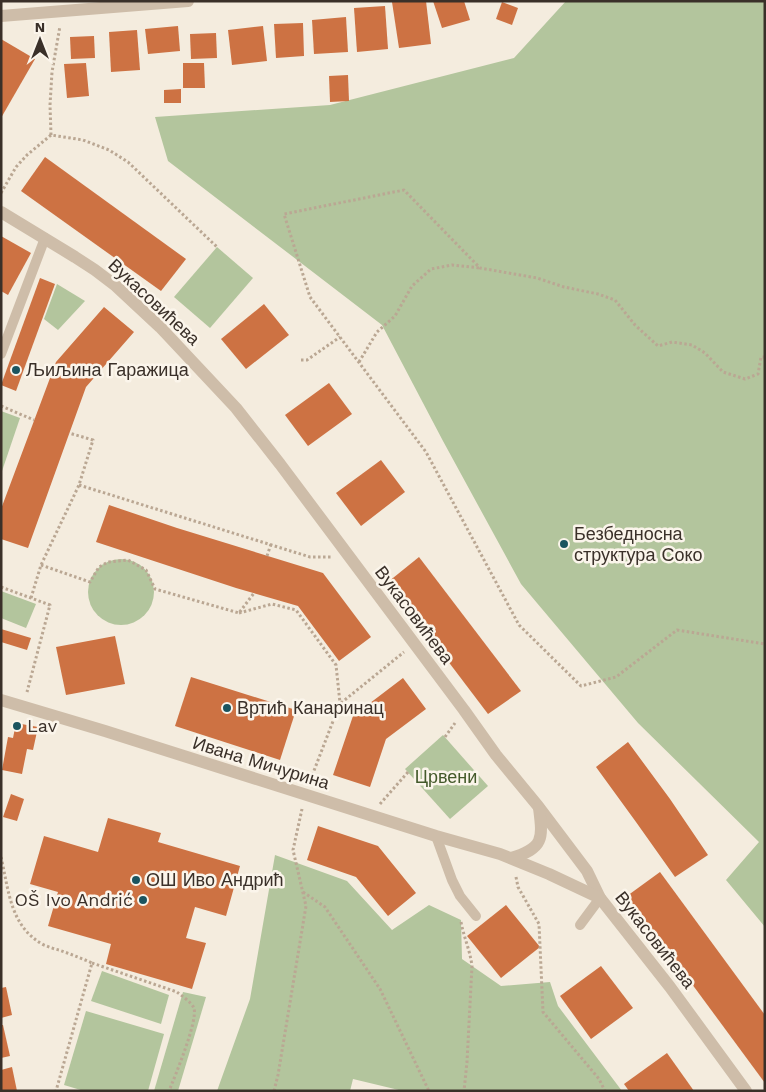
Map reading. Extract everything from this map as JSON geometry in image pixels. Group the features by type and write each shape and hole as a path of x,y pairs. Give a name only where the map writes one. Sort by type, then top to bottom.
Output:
{"street":[{"path":"1,16 188,1"},
{"name":"Вукасовићева","path":"1,212 95,270 116,286 160,327 236,408 280,464 496,755 538,806 587,872 600,898 670,987 746,1091"},
{"name":"Ивана Мичурина","path":"1,701 105,731 370,816 500,854 600,898"},
{"path":"511,858 526,854 534,848 539,840 542,830 538,806"}],"lane":[{"path":"1,354 45,238"},
{"path":"436,836 452,880 460,896 476,916"},
{"path":"580,925 600,898"}],"path":[{"path":"1,193 16,167 51,135 52,72 63,12"},
{"path":"51,135 82,140 110,150 128,162 217,247"},
{"path":"480,268 404,190 284,214 310,297 426,452 519,625 581,686 616,677 677,630 765,644"},
{"path":"358,362 377,332 395,316 412,286 431,269 452,265 537,278 615,300 635,324 658,346 672,342 692,344 705,353 723,372 745,379 758,374 761,357 765,357"},
{"path":"301,360 307,360 340,337"},
{"path":"1,406 34,420"},
{"path":"31,598 40,565 79,485 93,440 69,432"},
{"path":"79,485 310,557"},
{"path":"267,556 270,544"},
{"path":"40,565 90,582 99,568 108,562 128,560 146,570 154,589 239,613 272,604 296,610 336,665 340,703 305,795 293,850 306,906 274,1091"},
{"path":"1,587 50,605 24,708"},
{"path":"239,613 254,594"},
{"path":"340,703 414,644"},
{"path":"370,816 408,772"},
{"path":"1,857 12,907 17,919 30,935 44,945 177,992 194,1008 194,1018 185,1048 169,1091"},
{"path":"511,858 518,887 539,924 543,1012 600,1079 606,1091"},
{"path":"302,891 325,907 380,990 429,1091"},
{"path":"460,896 462,926 471,952 472,966 464,1091"},
{"path":"56,1091 92,962"}],"green space":[{"path":"566,1 765,1 765,927 726,880 759,842 638,723 521,584 382,325 168,161 155,117 330,105 514,58"},
{"path":"217,247 253,278 210,328 174,297"},
{"path":"57,284 85,301 58,330 44,319"},
{"path":"1,411 20,418 1,474"},
{"path":"121,559 134,561 149,574 152,579 154,592 152,605 139,620 134,623 121,625 108,623 93,610 90,605 88,592 90,579 103,564 108,561"},
{"path":"1,591 36,604 26,628 1,618"},
{"name":"Црвени","path":"443,735 488,786 450,819 405,769"},
{"path":"275,855 347,881 392,930 429,905 461,920 462,959 501,986 550,982 558,1006 622,1091 403,1091 353,1079 350,1091 217,1091 250,999"},
{"path":"102,971 169,995 161,1024 91,1001"},
{"path":"183,992 206,997 178,1091 154,1091"},
{"path":"86,1011 164,1034 148,1091 84,1091 64,1085"}],"building":[{"path":"426,1 431,44 399,48 392,2"},
{"path":"433,1 464,1 470,20 442,28"},
{"path":"502,2 518,8 512,25 496,19"},
{"path":"385,6 388,49 357,52 354,8"},
{"path":"346,17 348,52 314,54 312,20"},
{"path":"303,23 304,56 276,58 274,24"},
{"path":"178,26 180,51 148,54 145,29"},
{"path":"263,26 267,61 232,65 228,30"},
{"path":"137,30 140,70 111,72 109,32"},
{"path":"216,33 217,58 191,59 190,34"},
{"path":"94,36 95,58 71,59 70,37"},
{"path":"1,39 35,59 1,118"},
{"path":"86,63 89,96 67,98 64,64"},
{"path":"183,63 204,63 205,88 183,88"},
{"path":"348,75 349,101 330,102 329,76"},
{"path":"181,89 181,103 164,103 164,90"},
{"path":"45,157 186,259 161,291 21,191"},
{"path":"1,236 31,253 8,295 1,291"},
{"path":"40,278 55,284 16,391 1,385"},
{"path":"264,304 289,335 246,369 221,339"},
{"path":"104,307 134,332 86,387 28,548 1,539 1,509 56,362"},
{"path":"329,383 352,414 308,446 285,415"},
{"path":"381,460 405,492 361,526 336,493"},
{"path":"109,505 323,573 371,637 339,661 298,606 236,588 96,542"},
{"path":"419,557 521,691 488,714 388,582"},
{"path":"1,629 31,638 27,650 1,642"},
{"path":"115,636 125,684 66,695 56,647"},
{"path":"191,677 296,710 280,760 175,726"},
{"path":"403,678 426,709 386,739 370,787 333,775 353,716"},
{"path":"16,723 38,727 33,750 27,749 22,774 2,770 8,737 13,738"},
{"path":"628,742 708,855 675,877 596,767"},
{"path":"11,794 24,799 17,821 3,817"},
{"name":"OŠ Ivo Andrić","path":"108,818 161,833 158,842 240,866 226,916 195,907 186,938 206,943 192,989 106,964 111,944 48,926 58,892 30,884 44,836 98,852"},
{"path":"318,826 378,846 416,893 388,916 356,877 307,860"},
{"path":"660,872 765,1015 765,1083 627,896"},
{"path":"506,905 540,947 501,978 467,936"},
{"path":"601,966 633,1008 591,1039 560,996"},
{"path":"6,987 12,1015 1,1018 1,988"},
{"path":"1,1025 3,1025 10,1056 1,1058"},
{"path":"667,1053 694,1091 629,1091 624,1084"},
{"path":"12,1067 17,1091 1,1091 1,1070"}],"place":[{"name":"Љиљина Гаражица","path":"16,370"},
{"name":"Безбедносна структура Соко","path":"564,544"},
{"name":"Вртић Канаринац","path":"227,708"},
{"name":"Lav","path":"17,726"},
{"name":"ОШ Иво Андрић","path":"136,880"},
{"name":"OŠ Ivo Andrić","path":"143,900"}]}
